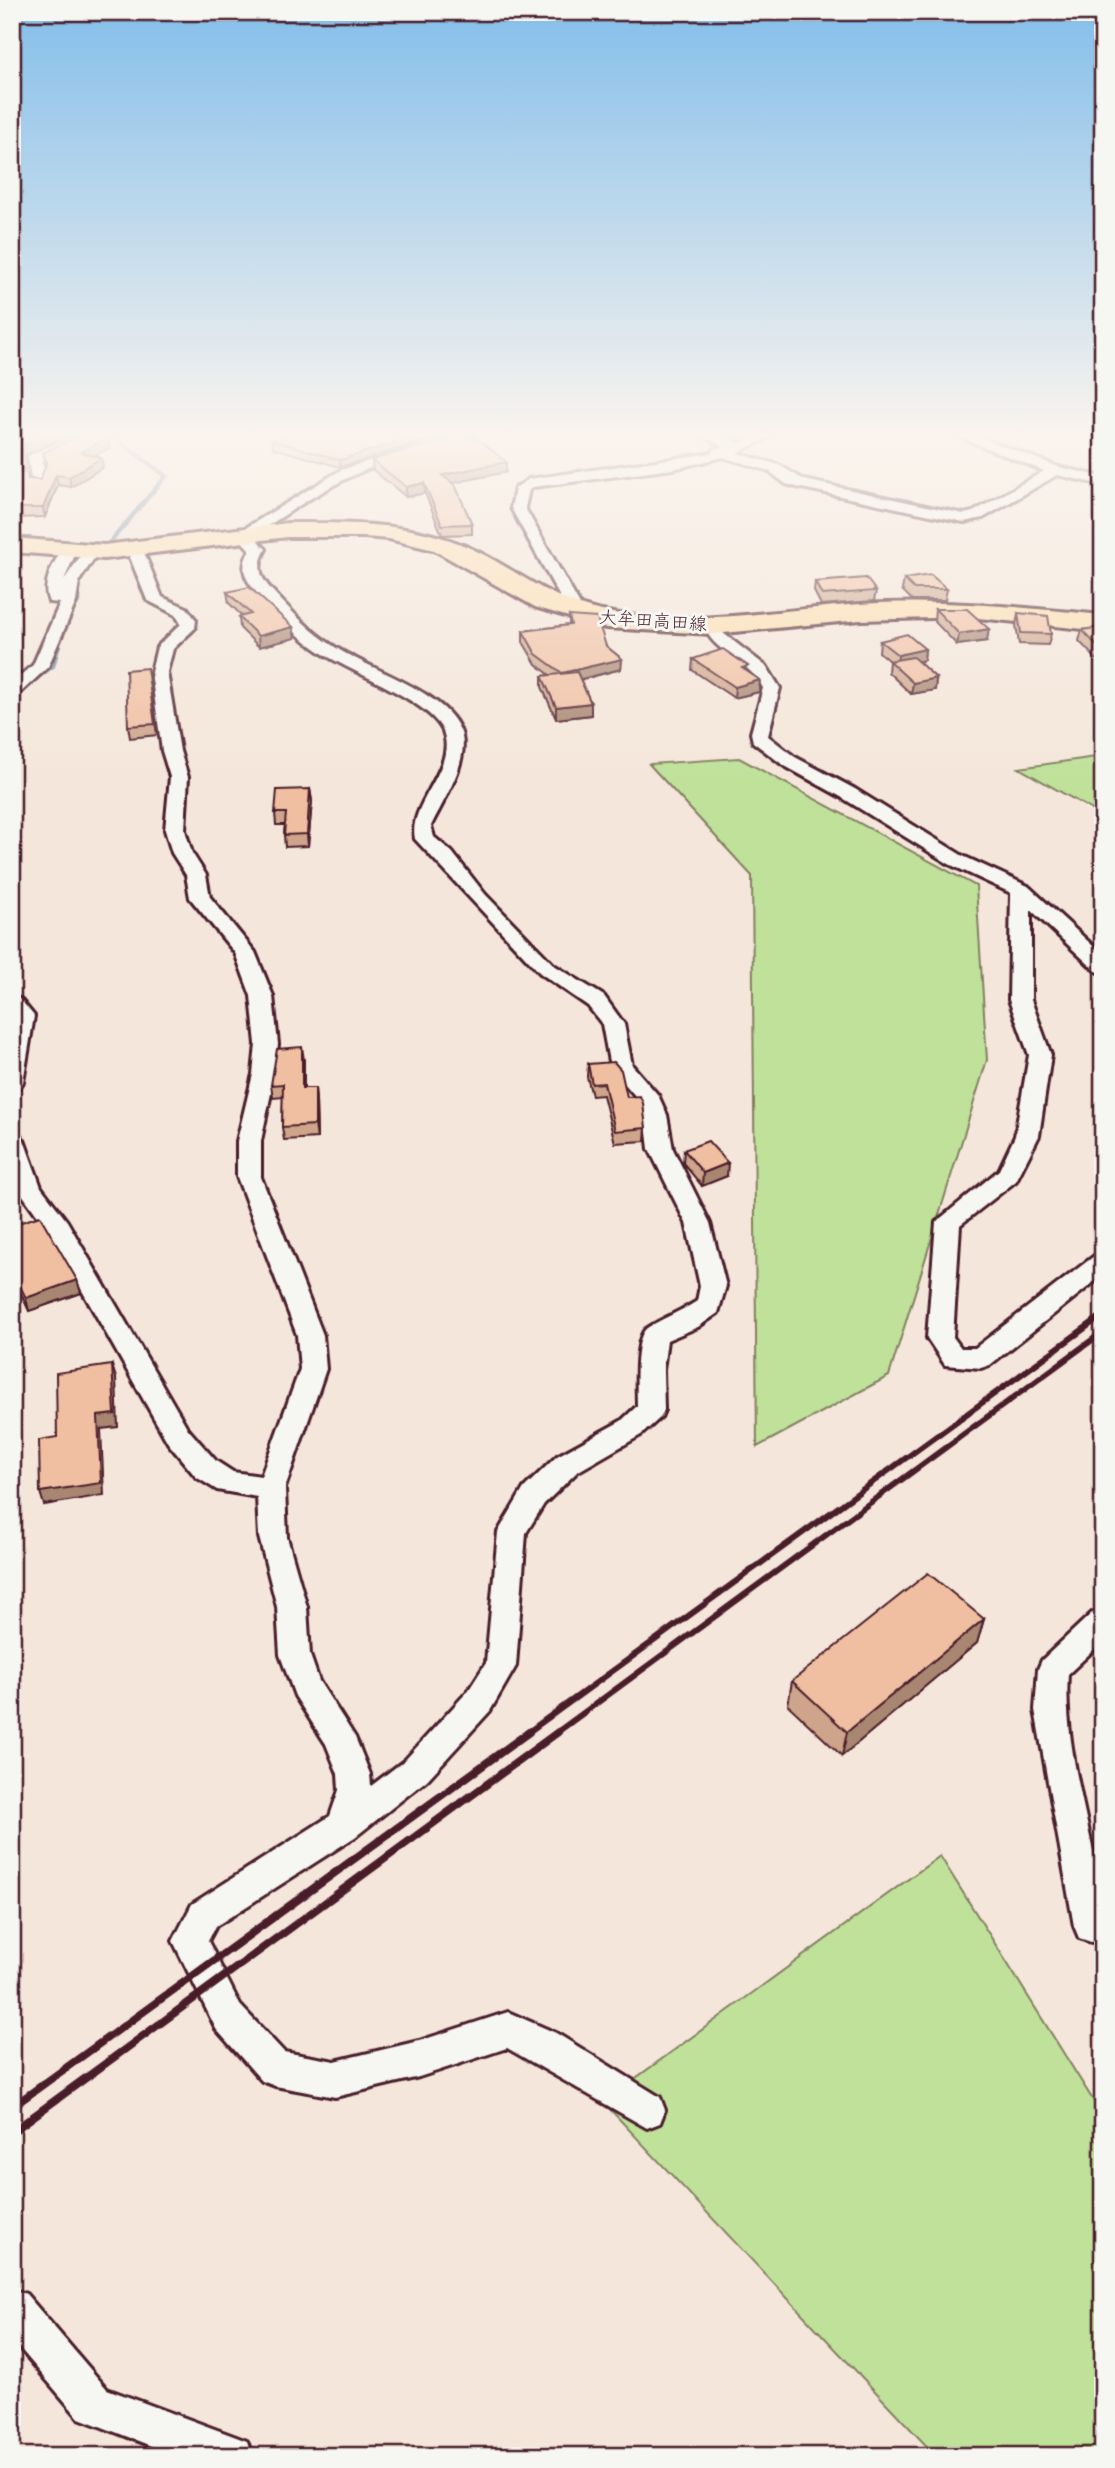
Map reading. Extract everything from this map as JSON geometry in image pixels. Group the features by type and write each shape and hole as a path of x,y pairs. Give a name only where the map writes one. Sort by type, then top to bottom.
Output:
{"main road":[{"name":"大牟田高田線","path":"37,547 80,551 156,547"},
{"name":"大牟田高田線","path":"442,547 466,556 525,594 578,614 637,624 713,626 914,610 968,609 1103,623"}],"street":[{"path":"256,547 258,549 251,561 252,578 285,614 326,649 436,709 452,731 453,757 422,826 425,839 446,856 478,898 547,969 596,1001 613,1024 621,1068 647,1095 656,1115 661,1149 698,1223 713,1286 709,1306 689,1320 655,1335 650,1370 651,1410 631,1428 567,1464 534,1496 513,1532 501,1666 479,1701 416,1770 343,1826 204,1915 190,1941 228,2017 275,2068 335,2080 419,2059 508,2030 543,2046 647,2110"},
{"path":"540,547 578,614"},
{"path":"135,550 155,600 186,613 188,618 188,625 165,647 159,672 171,751 179,777 175,830 182,853 196,875 200,898 245,952 262,996 267,1044 264,1074 249,1141 249,1177 310,1335 313,1369 271,1488 273,1537 292,1607 295,1655 306,1687 339,1737 354,1774 355,1790 343,1826"},
{"path":"12,682 25,670 42,638 56,597 56,575 80,551"},
{"path":"12,691 40,667 68,602 80,551"},
{"path":"713,626 715,635 755,665 770,680 773,694 762,718 758,738 789,761 848,793 956,860 1021,890 1103,967"},
{"path":"1021,890 1020,1000 1040,1055 1027,1136 1008,1175 948,1222 940,1338 954,1358 981,1358 1103,1262"},
{"path":"12,1004 23,1016 12,1082"},
{"path":"12,1140 20,1175 36,1201 58,1227 178,1436 206,1469 227,1482 271,1488"},
{"path":"1091,1926 1050,1710 1053,1670 1103,1622"},
{"path":"12,2308 93,2404 232,2456"}],"green space":[{"path":"1103,756 1103,816 1019,768"},
{"path":"739,758 976,886 987,1060 889,1376 757,1447 752,876 649,764"},
{"path":"940,1856 1103,2116 1103,2456 936,2456 603,2102"}],"building":[{"path":"931,575 947,589 914,589 904,579"},
{"path":"866,578 876,591 822,595 815,582"},
{"path":"249,587 293,627 258,636 239,617 251,614 227,592"},
{"path":"935,609 967,609 989,629 959,634"},
{"path":"1018,613 1048,616 1051,634 1021,633"},
{"path":"569,616 597,618 606,646 622,659 562,673 536,654 523,631 571,625"},
{"path":"1103,627 1103,650 1101,650 1082,630"},
{"path":"907,634 925,649 898,655 880,641"},
{"path":"723,649 748,666 742,668 760,680 735,687 693,659"},
{"path":"913,657 936,678 913,683 889,661"},
{"path":"147,668 155,724 128,726 126,670"},
{"path":"577,672 591,703 556,707 542,676"},
{"path":"310,789 307,834 284,835 286,813 275,813 277,790"},
{"path":"302,1047 302,1088 315,1088 315,1125 282,1127 283,1084 271,1085 277,1049"},
{"path":"614,1062 621,1070 627,1097 640,1096 646,1128 615,1131 604,1083 592,1084 588,1064"},
{"path":"708,1141 728,1163 703,1173 684,1150"},
{"path":"40,1216 77,1280 26,1298 12,1270 12,1225"},
{"path":"112,1365 115,1414 98,1416 101,1483 40,1492 39,1440 57,1437 56,1373"},
{"path":"928,1573 984,1619 847,1732 792,1681"}],"waterway":[{"path":"67,619 79,600 76,587 106,547"},
{"path":"12,704 26,686 53,666 63,630"}],"railway":[{"path":"527,1733 1103,1315"},
{"path":"556,1733 1103,1332"},
{"path":"12,2107 529,1732"},
{"path":"12,2132 558,1732"}]}
